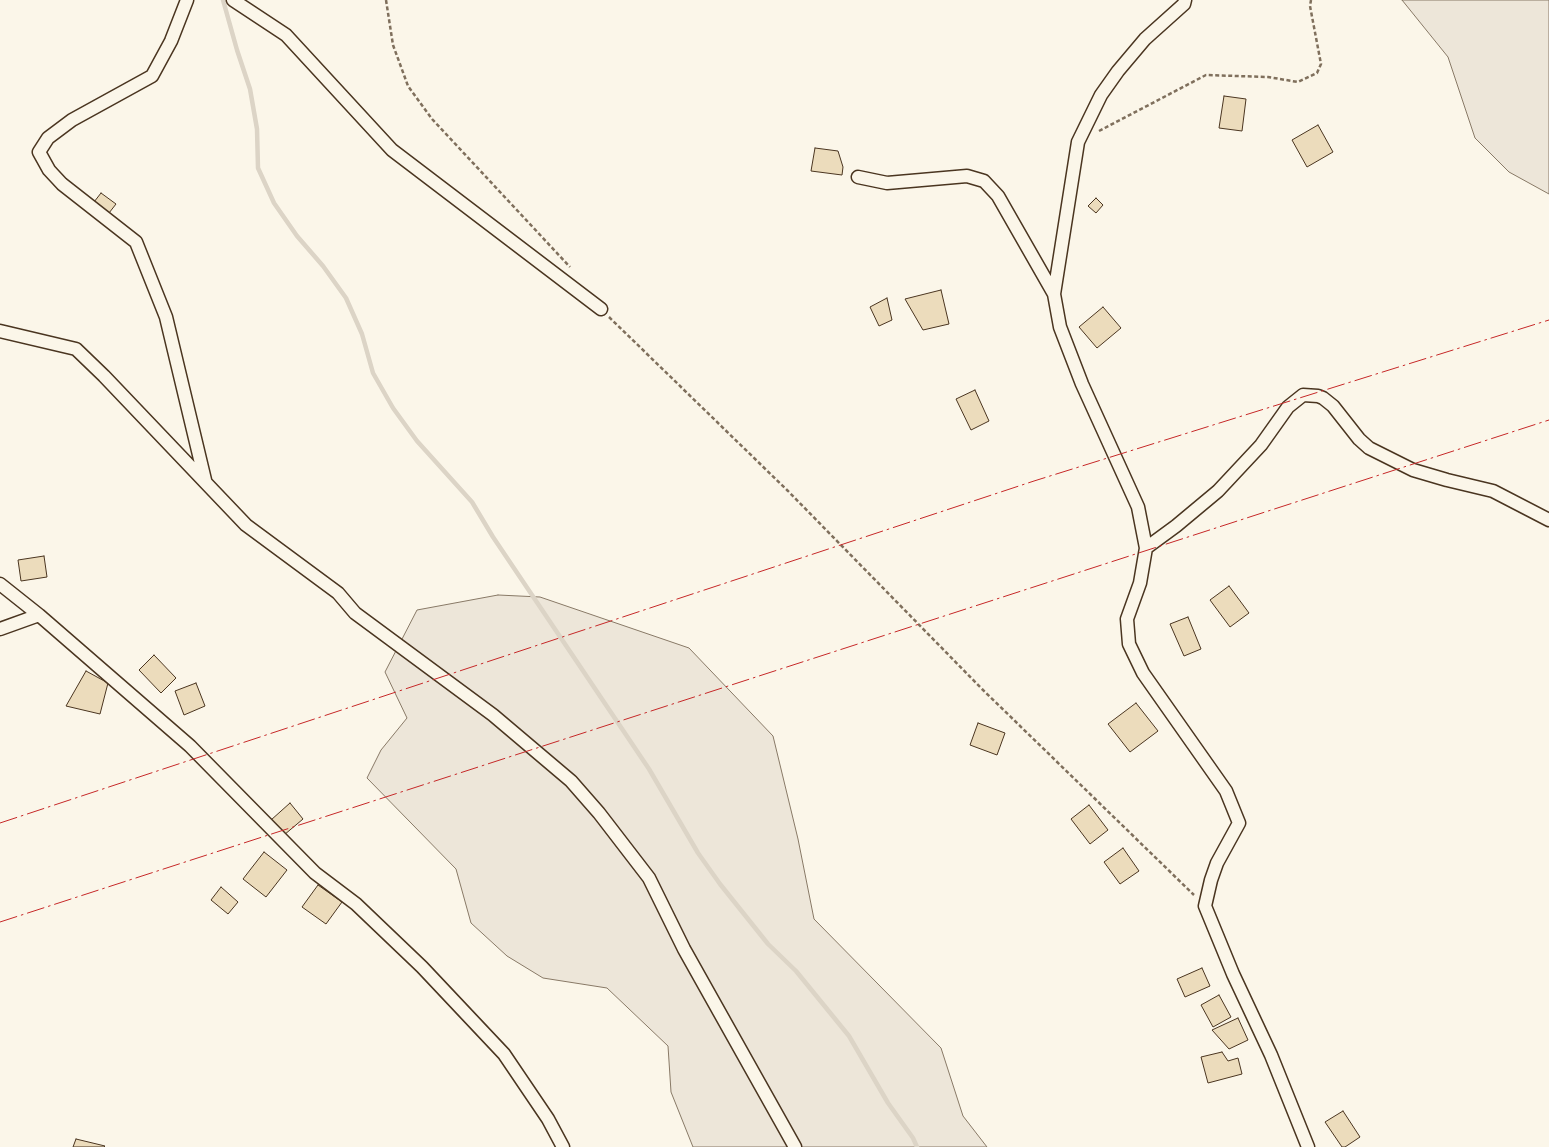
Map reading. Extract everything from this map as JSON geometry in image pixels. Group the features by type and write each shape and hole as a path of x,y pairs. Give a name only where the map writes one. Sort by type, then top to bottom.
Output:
{"street":[{"path":"187,0 171,40 152,76 72,120 48,138 39,152 49,170 62,184 136,242 166,317 205,482"},
{"path":"233,0 286,35 392,150 601,309"},
{"path":"1054,294 1078,142 1101,95 1112,79 1145,39 1184,4 1186,0"},
{"path":"858,176 887,183 967,176 984,181 998,196 1054,294 1060,326 1082,384 1138,507 1146,548 1140,583 1127,619 1129,644 1143,673 1226,791 1238,823 1217,863 1205,906 1233,974 1272,1055 1308,1147"},
{"path":"0,331 76,349 246,525 338,593 355,614 493,714 571,781 649,878 684,949 795,1147"},
{"path":"1146,548 1218,491 1261,445 1288,407 1303,395 1323,398 1333,406 1359,439 1369,448 1412,470 1493,491 1549,520"},
{"path":"0,584 39,615 190,746 315,873 356,904 422,967 504,1054 548,1119 563,1147"},
{"path":"0,629 39,615"}],"path":[{"path":"386,0 393,45 408,86 432,119 571,269"},
{"path":"1078,142 1206,75 1268,77 1298,82 1317,73 1322,64 1310,6 1311,0"},
{"path":"601,309 788,491 982,689 1205,906"}],"shaded area":[{"path":"1402,0 1549,0 1549,194 1509,172 1475,138 1448,57"},
{"path":"498,595 540,597 689,648 773,736 798,839 814,919 941,1048 963,1116 987,1147 693,1147 671,1092 668,1046 607,988 543,978 507,956 471,923 456,869 367,778 381,750 407,718 385,672 417,610"}],"building":[{"path":"1224,96 1246,99 1242,131 1219,128"},
{"path":"1318,125 1333,152 1307,167 1292,140"},
{"path":"815,148 838,151 843,167 842,175 811,171"},
{"path":"101,193 116,204 109,213 94,202"},
{"path":"1096,198 1103,205 1096,213 1088,206"},
{"path":"941,290 949,324 923,330 905,299"},
{"path":"887,298 892,320 879,326 870,307"},
{"path":"1103,307 1121,328 1097,348 1079,327"},
{"path":"975,390 989,421 971,430 956,399"},
{"path":"44,556 47,577 21,581 18,560"},
{"path":"1229,586 1249,613 1230,627 1210,600"},
{"path":"1188,617 1201,649 1184,656 1170,624"},
{"path":"154,655 176,678 161,693 139,670"},
{"path":"86,671 108,683 100,714 66,706"},
{"path":"196,683 205,706 184,715 175,691"},
{"path":"1136,703 1158,731 1130,752 1108,724"},
{"path":"978,723 1005,733 997,755 970,745"},
{"path":"290,803 303,819 284,835 271,820"},
{"path":"1089,805 1108,830 1090,844 1071,819"},
{"path":"1123,848 1139,871 1120,884 1104,862"},
{"path":"264,852 287,870 266,897 243,879"},
{"path":"318,885 342,902 326,924 302,907"},
{"path":"221,887 238,902 228,914 211,900"},
{"path":"1202,968 1210,986 1185,997 1177,979"},
{"path":"1219,995 1231,1017 1213,1027 1201,1005"},
{"path":"1238,1018 1248,1040 1229,1049 1212,1030"},
{"path":"1222,1052 1228,1061 1238,1058 1242,1074 1208,1083 1201,1057"},
{"path":"1343,1111 1360,1137 1345,1147 1342,1147 1325,1122"},
{"path":"76,1139 105,1146 73,1147"}],"waterway":[{"path":"223,0 250,89 257,129 258,168 274,203 297,236 323,266 346,298 362,334 373,373 393,408 417,441 472,502 493,537 649,769 698,853 768,944 796,971 849,1036 888,1103 913,1138 917,1147"}],"power":[{"path":"0,823 1034,481 1549,320"},
{"path":"0,922 1549,420"}]}
